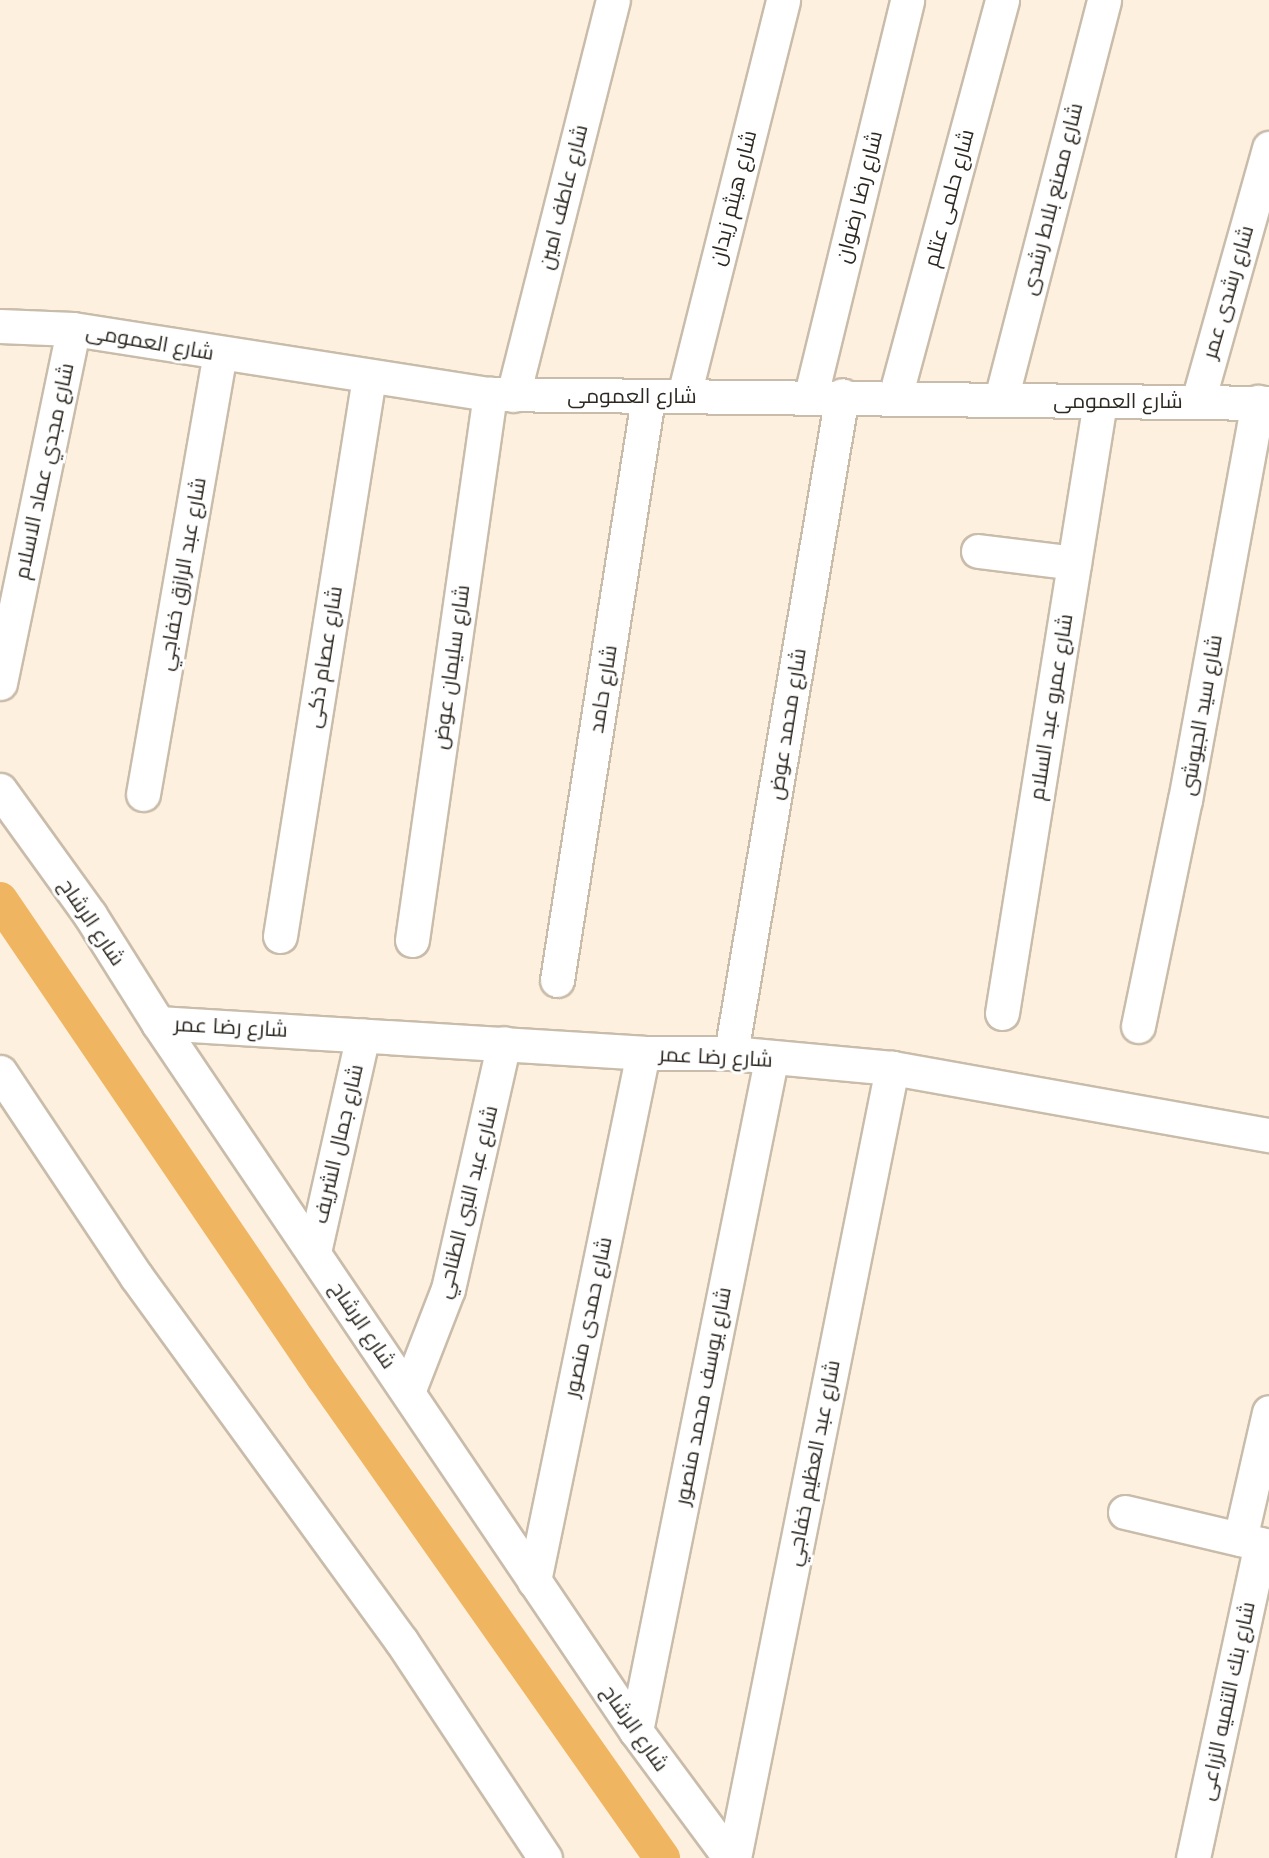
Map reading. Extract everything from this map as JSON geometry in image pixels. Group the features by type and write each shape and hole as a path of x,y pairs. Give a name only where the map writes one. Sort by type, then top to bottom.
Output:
{"street":[{"name":"شارع عاطف امين","path":"502,394 613,0"},
{"name":"شارع هيثم زيدان","path":"684,395 783,0"},
{"name":"شارع رضا رضوان","path":"826,395 907,0"},
{"name":"شارع حلمى عتلم","path":"895,397 1002,0"},
{"name":"شارع مصنع بلاط رشدى","path":"1001,399 1104,0"},
{"name":"شارع رشدى عمر","path":"1198,401 1269,148"},
{"name":"شارع العمومى","path":"0,326 74,328 369,377 502,394 648,398 684,395 826,395 1100,402 1264,403"},
{"name":"شارع مجدي عماد الاسلام","path":"0,683 74,328"},
{"name":"شارع عبد الرازق خفاجي","path":"143,794 220,354"},
{"name":"شارع عصام ذكى","path":"280,936 369,377"},
{"name":"شارع سليمان عوض","path":"412,940 502,394"},
{"name":"شارع محمد عوض","path":"731,1053 826,395"},
{"name":"شارع حامد","path":"557,980 648,398"},
{"name":"شارع عمرو عبد السلام","path":"1002,1013 1100,402"},
{"name":"شارع سيد الجيوشى","path":"1138,1026 1264,403"},
{"path":"978,551 1074,563"},
{"name":"شارع الرشاح","path":"0,790 90,915 158,1023 636,1731 732,1858"},
{"name":"شارع رضا عمر","path":"158,1023 643,1053 731,1053 771,1060 892,1068 1269,1135"},
{"name":"شارع جمال الشريف","path":"314,1252 363,1035"},
{"name":"شارع عبد النبى الطناحي","path":"408,1392 448,1289 504,1043"},
{"name":"شارع حمدى منصور","path":"534,1581 643,1053"},
{"name":"شارع يوسف محمد منصور","path":"636,1731 771,1060"},
{"name":"شارع عبد العظيم خفاجي","path":"732,1858 892,1068"},
{"path":"0,1072 135,1276 402,1642 545,1858"},
{"name":"شارع بنك التنميه الزراعى","path":"1193,1858 1257,1543 1269,1412"},
{"path":"1125,1512 1257,1543"}],"waterway":[{"path":"0,900 324,1377 662,1858"}]}
